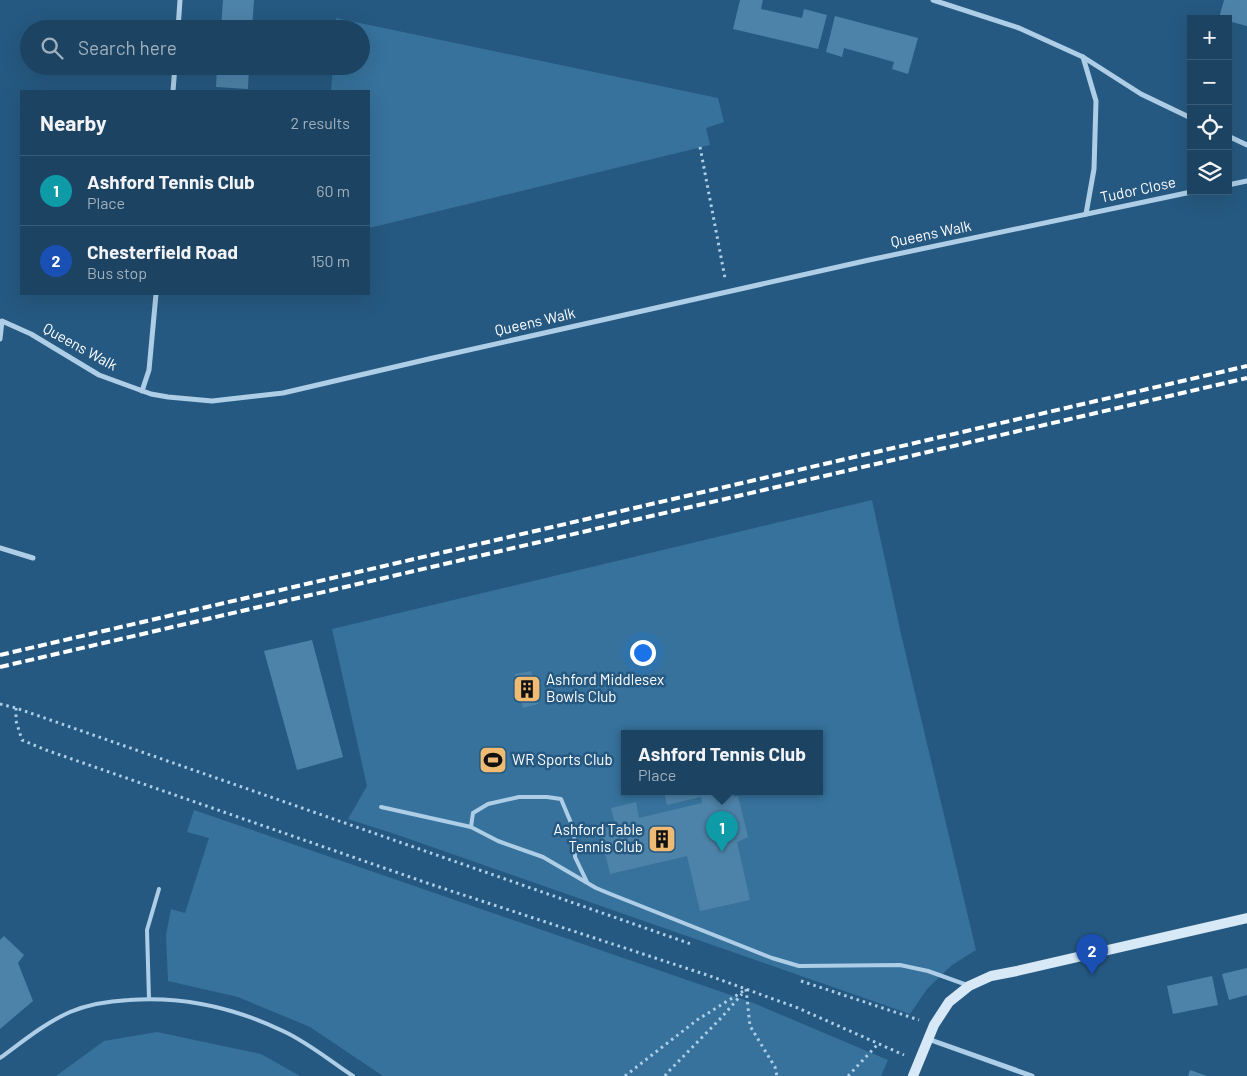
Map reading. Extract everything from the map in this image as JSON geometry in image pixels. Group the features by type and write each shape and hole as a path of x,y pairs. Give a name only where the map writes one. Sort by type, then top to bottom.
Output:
{"street":[{"path":"179,20 180,0"},
{"path":"933,0 1019,28 1083,57 1141,94 1187,116"},
{"path":"1083,57 1096,101 1094,169 1086,214"},
{"path":"173,90 174,75"},
{"path":"1232,138 1247,145"},
{"path":"1232,184 1247,181"},
{"name":"Tudor Close","path":"1086,214 1187,193"},
{"name":"Queens Walk","path":"0,339 2,322 31,334 99,375 151,394 212,401 283,393 727,291 1086,214"},
{"path":"142,390 150,370 156,295"},
{"path":"0,548 33,558"},
{"path":"913,1076 934,1025 949,1002 969,986 991,976 1247,918"},
{"path":"928,1039 1032,1076"}],"lane":[{"path":"471,827 474,813 488,804 518,797 561,799 574,830 575,857 586,882"},
{"path":"381,807 471,827 498,841 543,857 608,894 772,958 799,966 900,965 928,971 969,986"},
{"path":"149,999 147,930 159,889"},
{"path":"0,1058 48,1024 69,1012 92,1004 149,999 175,1000 236,1012 284,1031 308,1044 353,1076"}],"path":[{"path":"700,147 727,291"},
{"path":"0,704 699,947"},
{"path":"16,708 16,720 22,740 46,750 430,884 710,976 798,1008 919,1061"},
{"path":"800,981 934,1025"},
{"path":"625,1076 697,1020 746,989"},
{"path":"666,1076 746,989"},
{"path":"746,989 750,1026 775,1067 777,1076"},
{"path":"848,1076 878,1044"}],"shaded area":[{"path":"370,25 718,98 724,122 706,128 710,145 370,228 370,90 331,90 332,75 370,75"},
{"name":"WR Sports Club","path":"872,500 901,634 976,950 952,965 927,989 910,1014 348,819 367,786 332,629"},
{"path":"194,810 751,1002 888,1060 881,1076 383,1076 310,1027 238,997 168,981 166,935 171,909 185,913 209,838 187,832"},
{"path":"157,1032 261,1054 300,1076 56,1076 104,1041"}],"building":[{"path":"223,0 254,0 253,20 222,20"},
{"path":"740,0 763,0 761,9 802,18 804,9 827,15 818,49 733,29"},
{"path":"1224,0 1247,0 1247,26 1232,22 1232,15 1220,15"},
{"path":"835,16 918,38 908,74 892,69 894,62 844,48 842,57 826,52"},
{"path":"217,75 249,75 248,89 216,87"},
{"path":"312,640 343,757 297,770 264,651"},
{"name":"Ashford Middlesex Bowls Club","path":"531,671 538,704 523,708 515,674"},
{"path":"665,795 738,796 748,837 737,842 750,900 700,911 687,856 610,874 599,827 615,824 611,808 636,802 639,818 702,803 701,797 667,805"},
{"path":"4,936 24,955 18,963 33,1001 0,1029 0,940"},
{"path":"1247,968 1247,995 1229,1000 1222,974"},
{"path":"1212,976 1218,1005 1173,1014 1167,986"},
{"path":"1190,1070 1207,1076 1188,1076"}],"railway":[{"path":"0,655 1247,366"},
{"path":"0,667 1247,378"}],"place":[{"name":"Ashford Middlesex Bowls Club","path":"527,689"},
{"name":"WR Sports Club","path":"493,760"},
{"name":"Ashford Table Tennis Club","path":"662,839"},
{"name":"Ashford Tennis Club","path":"722,852"},
{"name":"Chesterfield Road","path":"1092,975"}]}
